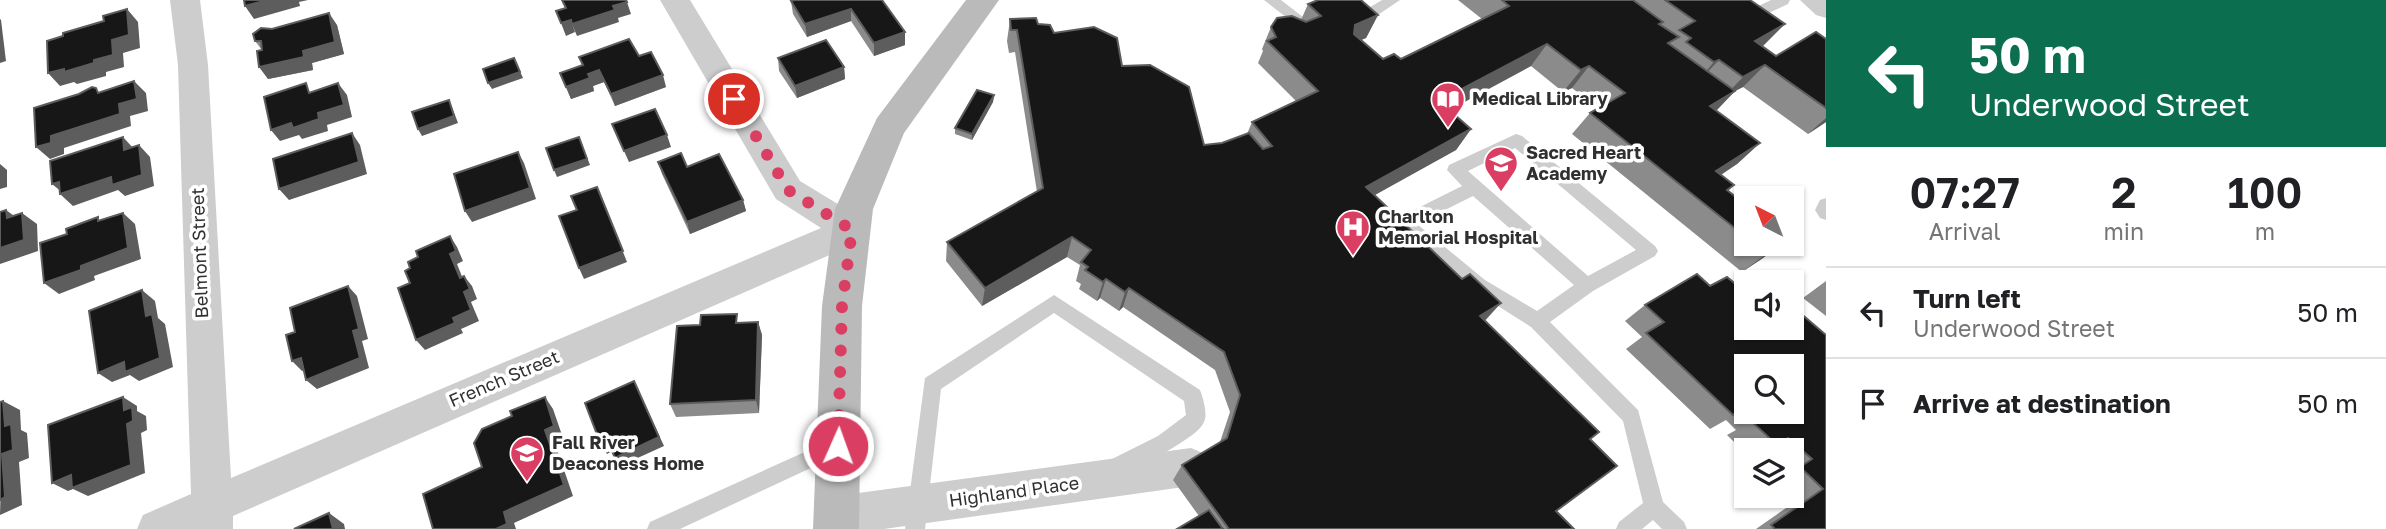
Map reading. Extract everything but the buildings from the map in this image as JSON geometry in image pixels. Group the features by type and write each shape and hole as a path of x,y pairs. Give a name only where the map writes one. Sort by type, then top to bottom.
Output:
{"street":[{"name":"Belmont Street","path":"185,0 193,65 211,517"},
{"path":"675,0 788,190 852,230"},
{"path":"836,523 842,306 854,209 888,127 983,0"},
{"name":"French Street","path":"157,529 211,517 852,230"},
{"name":"Highland Place","path":"836,523 916,517 1088,481 1191,467"}],"lane":[{"path":"1271,0 1305,24"},
{"path":"1352,24 1393,0"},
{"path":"1718,0 1745,19 1783,0"},
{"path":"1536,321 1587,286 1649,251 1517,141 1455,170 1587,286"},
{"path":"1475,187 1404,223 1479,285 1536,321 1631,416 1654,507 1677,529"},
{"path":"1826,205 1823,210 1826,213"},
{"path":"916,517 932,384 1054,303 1193,396 1195,405 1195,419 1165,442 1088,481"},
{"path":"657,529 838,446"},
{"path":"1626,529 1654,507"}],"place":[{"name":"Medical Library","path":"1448,129"},
{"name":"Sacred Heart Academy","path":"1501,193"},
{"name":"Charlton Memorial Hospital","path":"1353,257"},
{"name":"Fall River Deaconess Home","path":"527,483"}],"route":[{"path":"734,99 788,190 852,230 842,306 838,446"}]}
